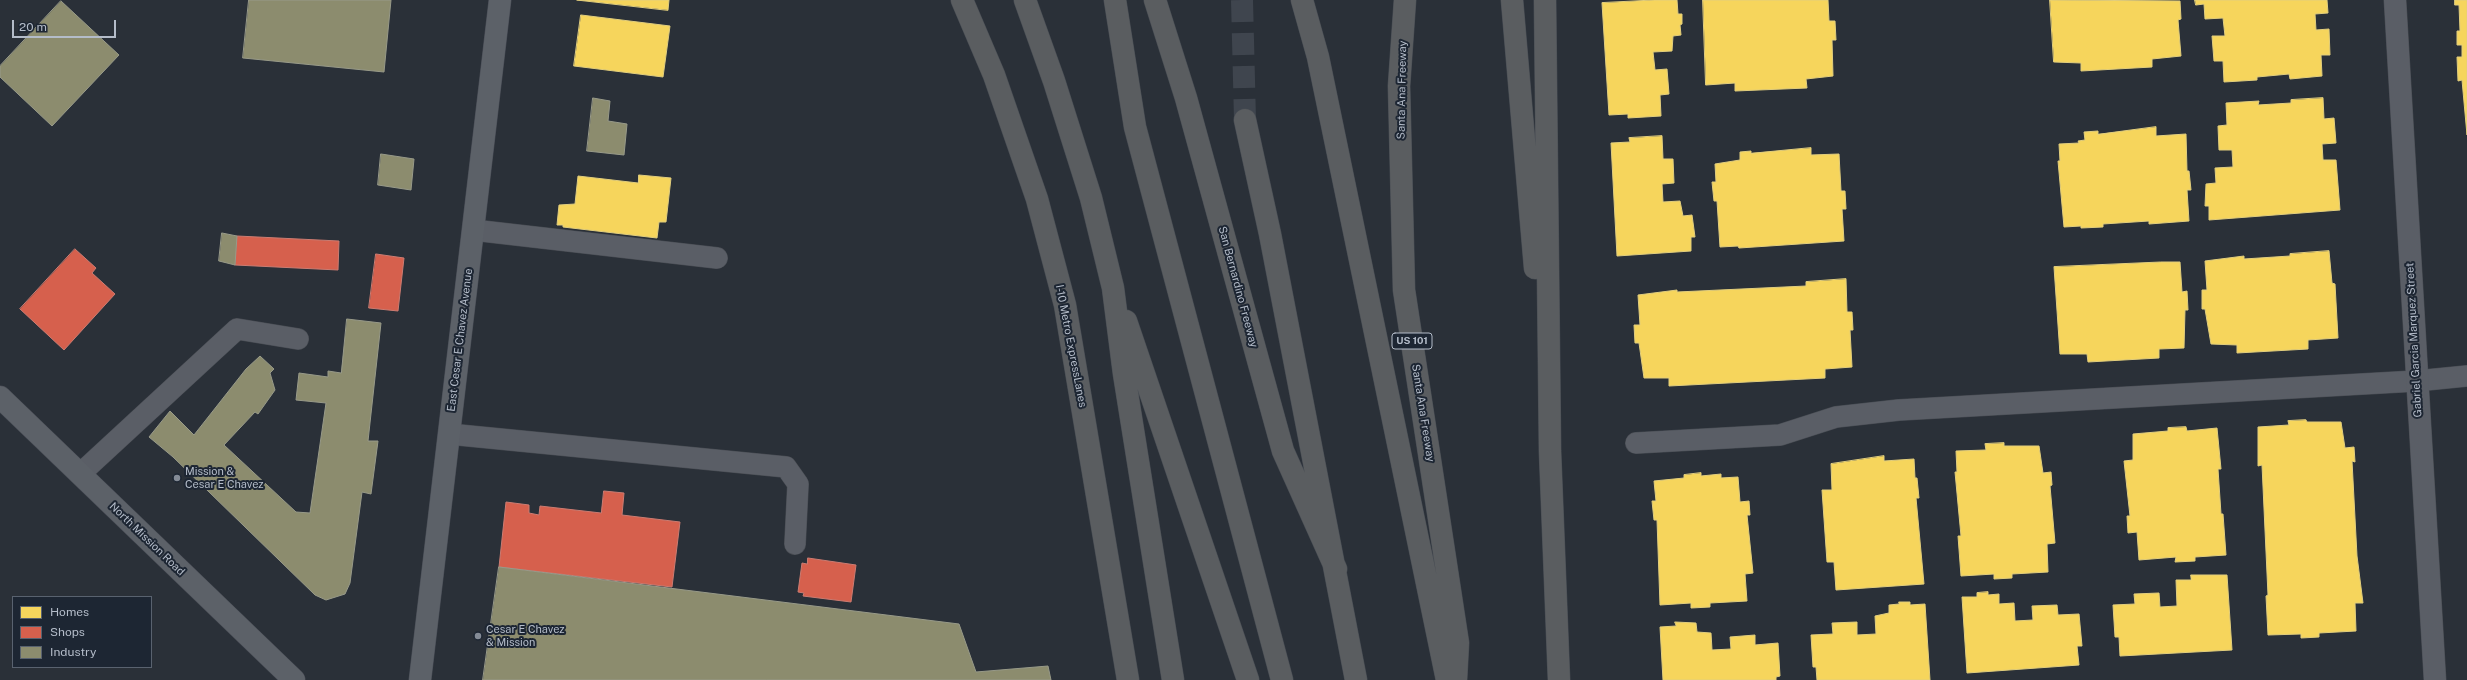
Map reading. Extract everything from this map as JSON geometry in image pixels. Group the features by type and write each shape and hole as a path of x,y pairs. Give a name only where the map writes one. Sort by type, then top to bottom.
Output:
{"highway":[{"name":"I-10 Metro ExpressLanes","path":"962,0 994,75 1035,192 1065,305 1128,680"},
{"path":"1025,0 1054,81 1091,198 1113,288 1124,374 1173,680"},
{"path":"1114,0 1135,127 1282,680"},
{"name":"San Bernardino Freeway","path":"1154,0 1186,98 1283,451 1336,569"},
{"path":"1302,0 1318,57 1447,680"},
{"name":"Santa Ana Freeway","path":"1405,0 1399,86 1404,290 1458,643 1456,680"},
{"path":"1512,0 1550,451"},
{"path":"1545,0 1550,451 1559,680"},
{"path":"1245,120 1336,569 1356,680"},
{"path":"1113,288 1144,370 1248,680"}],"main road":[{"name":"East Cesar E Chavez Avenue","path":"420,680 500,0"},
{"name":"North Mission Road","path":"0,397 294,680"}],"street":[{"name":"Gabriel Garcia Marquez Street","path":"2395,0 2416,381 2435,680"}],"lane":[{"path":"473,230 717,258"},
{"path":"80,474 237,329 298,339"},
{"path":"1636,443 1780,435 1836,417 1899,410 2416,381 2467,376"},
{"path":"449,434 786,467 798,484 795,544"}],"building: Homes":[{"path":"577,0 669,0 668,10"},
{"path":"1677,0 1678,14 1682,14 1682,24 1680,25 1681,35 1673,36 1672,51 1653,52 1655,70 1667,69 1669,94 1660,95 1661,116 1628,118 1628,114 1609,115 1602,3"},
{"path":"1703,0 1828,0 1829,21 1835,21 1836,40 1832,40 1833,76 1806,79 1807,88 1735,91 1735,83 1706,85"},
{"path":"2050,0 2180,1 2181,19 2178,20 2181,56 2152,59 2152,67 2081,71 2081,63 2054,62"},
{"path":"2195,0 2327,0 2328,13 2315,14 2316,30 2329,29 2330,55 2321,55 2322,76 2290,79 2289,74 2257,77 2257,80 2224,82 2223,61 2214,61 2212,36 2225,36 2223,18 2205,19 2204,4 2196,5"},
{"path":"2455,0 2467,0 2467,135 2462,80 2458,81 2457,57 2462,57 2462,45 2457,45 2457,31 2460,31 2459,5 2455,5"},
{"path":"581,15 670,26 663,77 574,66"},
{"path":"2323,98 2324,119 2334,118 2336,143 2322,144 2323,160 2336,160 2340,210 2209,220 2209,206 2205,206 2206,184 2216,183 2215,168 2233,167 2232,150 2219,150 2218,126 2227,125 2226,103 2259,101 2258,105 2291,103 2291,100"},
{"path":"2156,127 2156,136 2186,134 2187,171 2189,171 2191,190 2187,190 2189,221 2149,224 2149,221 2103,224 2103,227 2064,227 2058,161 2060,161 2059,144 2079,143 2078,141 2085,140 2084,132 2098,131 2098,134"},
{"path":"1662,136 1663,159 1673,159 1674,183 1662,184 1663,202 1680,201 1683,216 1692,215 1695,237 1691,237 1691,251 1617,256 1611,143 1630,142 1629,138"},
{"path":"1811,148 1811,155 1839,154 1841,191 1845,191 1846,209 1842,209 1844,241 1739,248 1738,246 1720,247 1717,201 1714,201 1712,182 1716,182 1715,164 1740,160 1740,152 1751,151 1751,153"},
{"path":"639,175 671,178 666,222 659,222 657,238 563,227 563,225 557,225 559,205 575,204 578,176 638,183"},
{"path":"2329,251 2332,283 2335,284 2338,338 2308,340 2308,349 2237,353 2237,345 2211,344 2205,309 2202,309 2202,290 2207,290 2205,261 2244,256 2244,259 2290,256 2290,254"},
{"path":"2180,262 2182,292 2187,291 2188,310 2185,310 2184,348 2159,349 2159,358 2088,362 2087,354 2060,354 2054,267"},
{"path":"1846,279 1847,312 1852,312 1853,330 1850,330 1852,367 1825,369 1825,378 1669,386 1669,378 1644,378 1639,343 1635,343 1634,325 1640,325 1638,295 1677,290 1677,292 1806,286 1806,282"},
{"path":"2306,420 2307,422 2341,422 2345,448 2354,447 2355,462 2352,461 2357,556 2363,603 2355,603 2356,631 2319,633 2319,637 2301,638 2301,634 2268,635 2266,596 2268,595 2262,465 2258,466 2258,427 2289,425 2288,421"},
{"path":"2186,427 2187,431 2217,428 2221,469 2218,469 2221,514 2223,514 2226,555 2195,557 2195,561 2175,562 2176,557 2139,560 2137,532 2128,533 2127,516 2130,516 2124,461 2133,460 2133,434 2168,431 2168,428"},
{"path":"2004,443 2004,446 2039,446 2043,473 2051,472 2052,485 2050,486 2055,543 2047,544 2048,572 2012,574 2012,578 1994,579 1994,574 1961,576 1958,536 1961,536 1955,472 1957,472 1956,451 1986,450 1985,444"},
{"path":"1884,456 1884,461 1914,459 1915,478 1917,478 1919,498 1916,498 1924,584 1836,590 1834,562 1827,562 1822,490 1832,490 1831,464"},
{"path":"1701,473 1701,476 1721,474 1721,478 1738,477 1740,502 1749,501 1750,515 1747,515 1753,573 1745,574 1747,601 1710,603 1710,607 1691,608 1691,603 1660,605 1657,520 1654,520 1652,501 1656,501 1654,481 1684,478 1684,475"},
{"path":"2191,575 2227,575 2232,650 2120,656 2119,637 2115,637 2113,605 2135,604 2134,594 2159,593 2160,607 2177,606 2176,580 2191,580"},
{"path":"1988,592 1988,595 1999,594 1999,604 2014,603 2015,621 2033,620 2032,606 2057,605 2058,615 2079,614 2082,646 2077,646 2079,665 1967,673 1962,597 1977,597 1977,593"},
{"path":"1899,602 1910,602 1910,605 1925,604 1930,680 1817,680 1816,667 1813,667 1811,635 1833,634 1832,623 1857,622 1857,635 1876,634 1875,616 1889,613 1889,605 1899,604"},
{"path":"1675,622 1696,623 1697,632 1711,633 1712,650 1731,649 1730,637 1755,635 1755,645 1778,643 1780,676 1776,677 1776,680 1663,680 1660,627 1676,626"}],"building: Shops":[{"path":"237,236 339,241 338,270 235,265"},
{"path":"75,249 96,268 92,273 115,294 64,350 20,309"},
{"path":"376,254 404,258 398,311 369,308"},
{"path":"604,491 624,493 622,515 680,522 672,587 499,567 506,502 529,505 529,513 539,515 540,506 601,513"},
{"path":"808,558 856,565 851,602 803,596 804,593 798,592 802,563 807,564"}],"building: Industry":[{"path":"249,0 391,0 384,72 243,58"},
{"path":"61,1 119,55 52,126 0,77 0,66"},
{"path":"593,98 610,101 608,121 627,124 624,155 587,151"},
{"path":"381,154 414,159 411,190 378,185"},
{"path":"222,233 237,236 235,265 219,261"},
{"path":"347,319 381,323 368,441 378,441 371,494 362,492 350,583 345,594 326,600 315,595 173,457 149,437 170,411 194,435 246,369 260,356 274,369 270,373 275,390 258,414 255,412 224,445 296,512 310,513 326,403 296,400 299,373 328,377 328,371 341,373"},
{"path":"499,567 959,624 976,672 1048,666 1051,680 483,680"}],"tunnel":[{"path":"1242,0 1245,120"}],"place":[{"name":"Mission & Cesar E Chavez","path":"177,478"},
{"name":"Cesar E Chavez & Mission","path":"478,636"}]}
